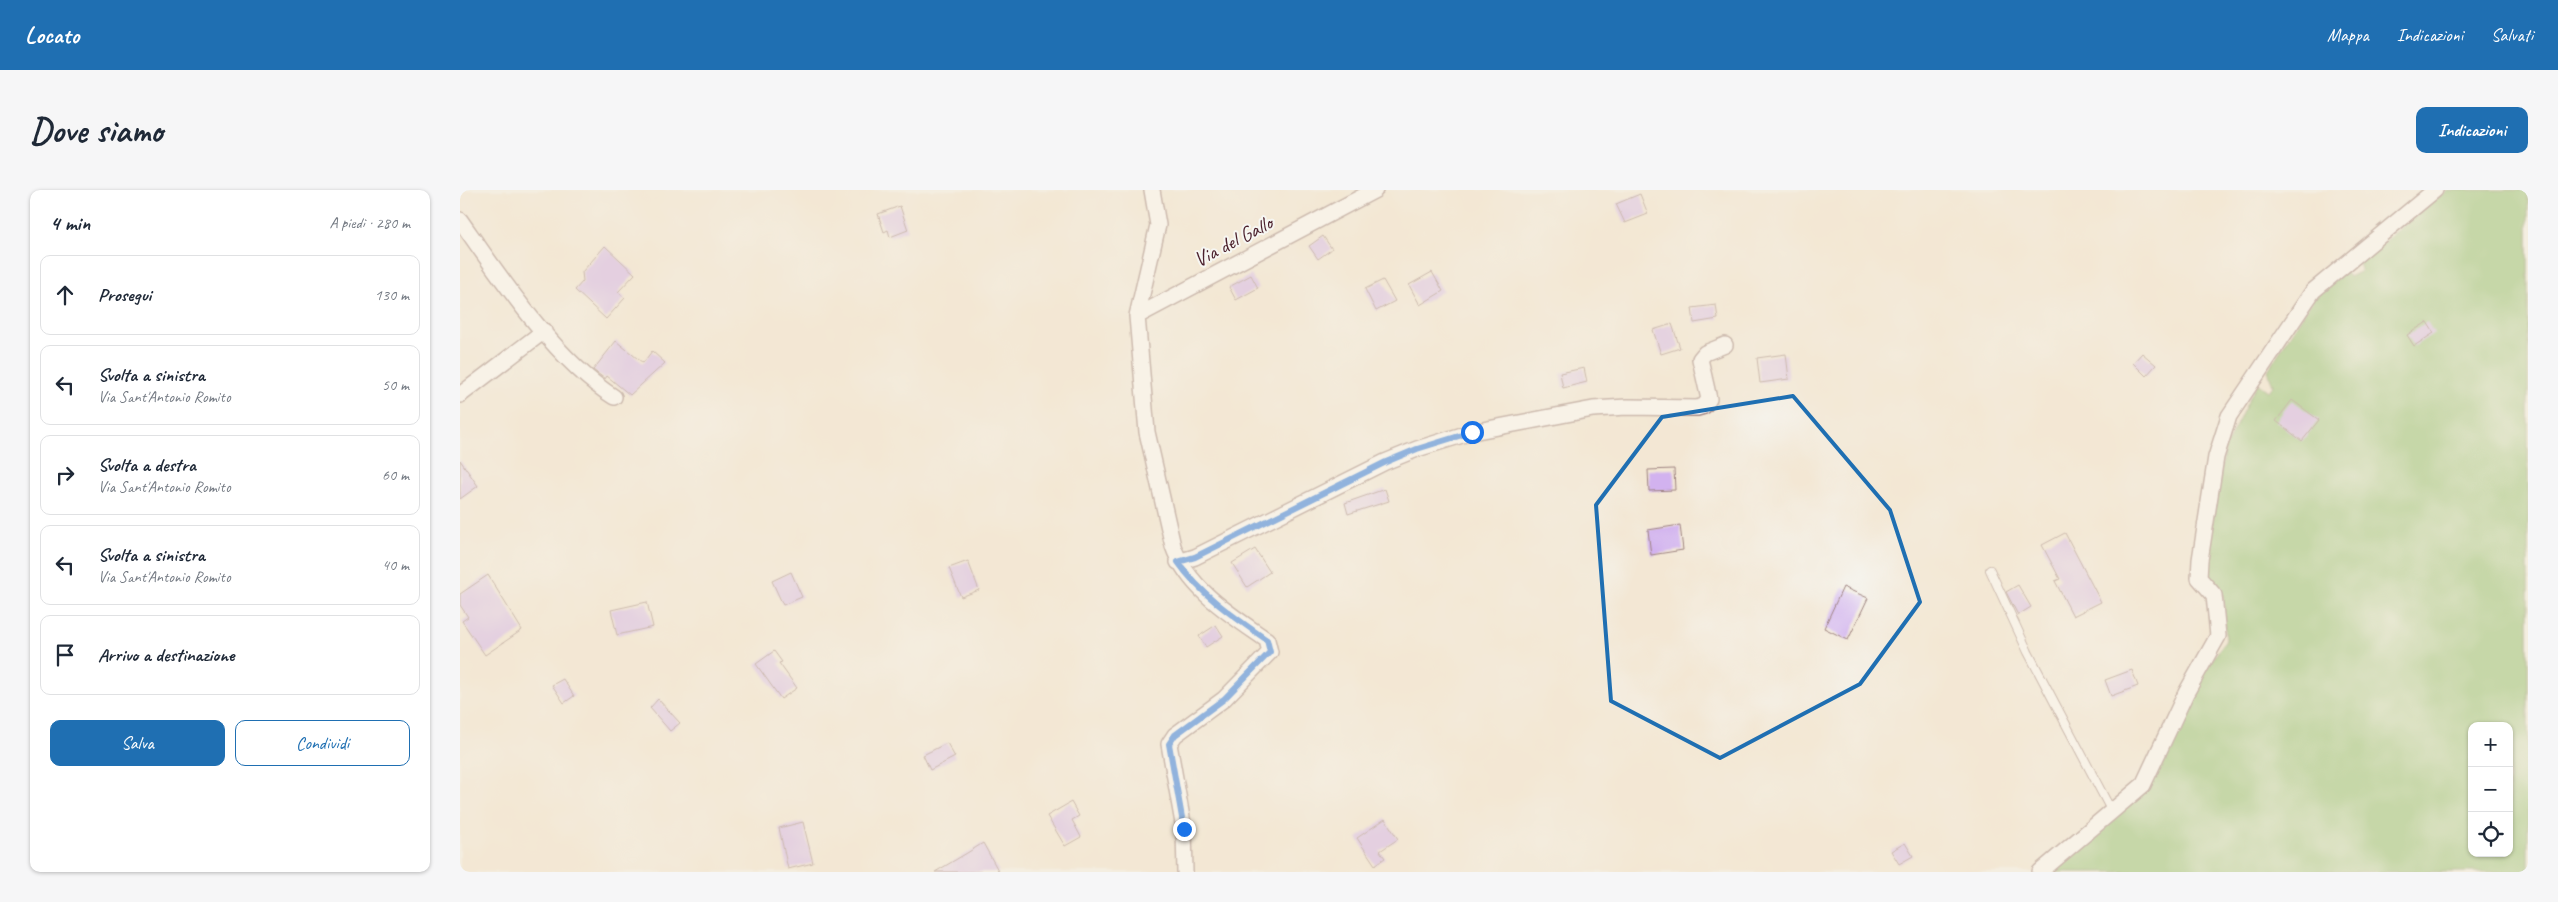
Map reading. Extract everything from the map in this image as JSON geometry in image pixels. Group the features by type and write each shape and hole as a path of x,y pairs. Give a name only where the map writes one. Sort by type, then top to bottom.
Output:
{"street":[{"path":"1152,190 1158,225 1137,316 1147,432 1178,562 1194,584 1233,616 1267,640 1270,652 1224,699 1175,735 1169,744 1184,829 1185,872"},
{"name":"Via del Gallo","path":"1137,316 1375,190"},
{"path":"2040,872 2143,784 2186,693 2218,636 2214,595 2199,578 2200,560 2216,457 2229,416 2313,290 2435,190"},
{"path":"460,220 504,284 544,331 595,386 614,397"},
{"path":"460,395 544,331"},
{"path":"1178,562 1195,557 1386,462 1417,449 1472,432 1593,409 1626,407 1697,408 1704,406 1709,399 1709,391 1700,359 1705,353 1725,345"}],"lane":[{"path":"1990,570 2028,652 2112,812"}],"highlighted area":[{"path":"1793,396 1890,510 1920,602 1860,684 1720,758 1611,701 1596,505 1662,417"}],"green space":[{"path":"2447,190 2528,190 2528,872 2052,872 2128,806 2182,723 2196,683 2226,640 2223,594 2208,580 2205,573 2225,448 2257,383 2268,391 2273,386 2268,370 2316,294 2345,272 2349,277 2361,271 2359,262"}],"building":[{"path":"1640,194 1648,214 1625,223 1616,204"},
{"path":"900,206 908,230 890,237 888,230 884,232 878,214"},
{"path":"1323,236 1332,249 1318,259 1309,246"},
{"path":"605,246 635,274 618,292 625,298 606,319 575,290 583,281 582,272"},
{"path":"1432,272 1443,291 1420,305 1409,285"},
{"path":"1251,275 1258,288 1236,300 1229,287"},
{"path":"1383,280 1395,301 1376,311 1365,289"},
{"path":"1716,305 1718,319 1694,323 1692,308"},
{"path":"2427,322 2434,333 2414,346 2407,335"},
{"path":"1672,324 1680,348 1661,354 1653,330"},
{"path":"616,341 643,363 652,351 665,363 630,395 607,376 605,379 593,370"},
{"path":"2142,353 2156,365 2146,376 2133,363"},
{"path":"1786,354 1789,379 1760,383 1757,358"},
{"path":"1584,368 1587,382 1563,388 1560,373"},
{"path":"2292,400 2319,420 2302,441 2276,421"},
{"path":"460,460 478,486 460,499"},
{"path":"1674,469 1675,490 1649,491 1648,470"},
{"path":"1385,489 1389,501 1348,514 1345,503"},
{"path":"1680,525 1683,550 1651,555 1648,530"},
{"path":"2065,533 2101,602 2073,616 2055,581 2060,579 2042,545"},
{"path":"1255,549 1270,572 1247,587 1232,563"},
{"path":"968,561 979,590 961,597 949,568"},
{"path":"791,572 802,597 783,605 772,581"},
{"path":"488,575 522,630 485,655 462,621 468,617 460,605 460,594"},
{"path":"2018,585 2031,607 2018,615 2006,592"},
{"path":"1843,587 1868,598 1848,640 1824,628"},
{"path":"647,602 653,627 617,635 611,610"},
{"path":"1216,625 1223,636 1206,647 1199,636"},
{"path":"774,651 782,662 779,663 797,688 781,699 756,664"},
{"path":"2132,670 2138,686 2111,696 2105,680"},
{"path":"563,679 574,696 564,703 552,685"},
{"path":"658,699 680,723 670,731 650,708"},
{"path":"947,743 955,757 930,770 923,755"},
{"path":"1071,802 1079,816 1072,820 1081,837 1065,846 1047,816"},
{"path":"1385,819 1398,839 1380,851 1385,858 1375,865 1357,838"},
{"path":"803,822 813,863 788,869 779,828"},
{"path":"983,843 999,872 935,872 967,853"},
{"path":"1905,843 1913,856 1899,864 1891,851"}],"route":[{"path":"1184,829 1169,744 1175,735 1224,699 1270,652 1267,640 1233,616 1194,584 1178,562 1195,557 1386,462 1417,449 1472,432"}]}
